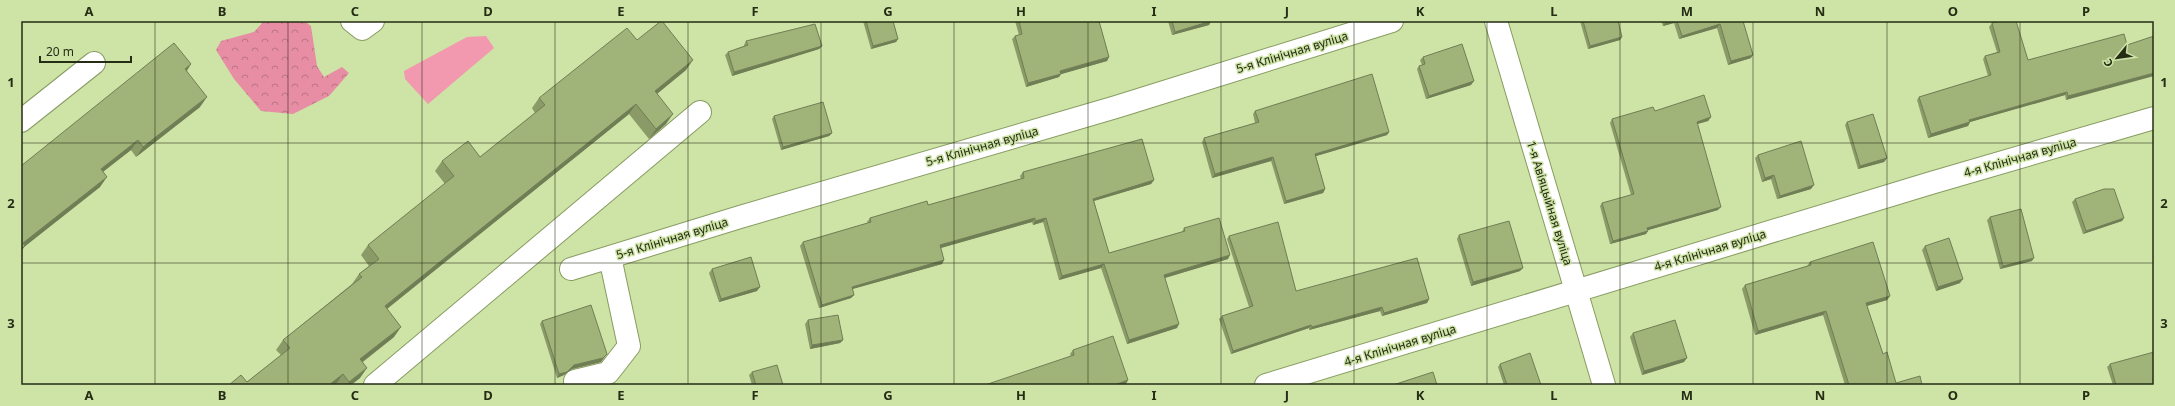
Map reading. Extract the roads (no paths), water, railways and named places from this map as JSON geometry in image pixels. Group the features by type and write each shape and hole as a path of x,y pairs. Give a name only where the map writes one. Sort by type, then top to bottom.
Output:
{"street":[{"path":"352,21 362,29 373,21"},
{"name":"5-я Клінічная вуліца","path":"571,269 1116,107 1392,21"},
{"name":"1-я Авіяцыйная вуліца","path":"1496,21 1604,385"},
{"path":"21,121 94,63"},
{"path":"376,385 700,112"},
{"name":"4-я Клінічная вуліца","path":"1266,385 1931,183 2154,118"},
{"path":"575,381 608,372 629,346 610,257"}]}
